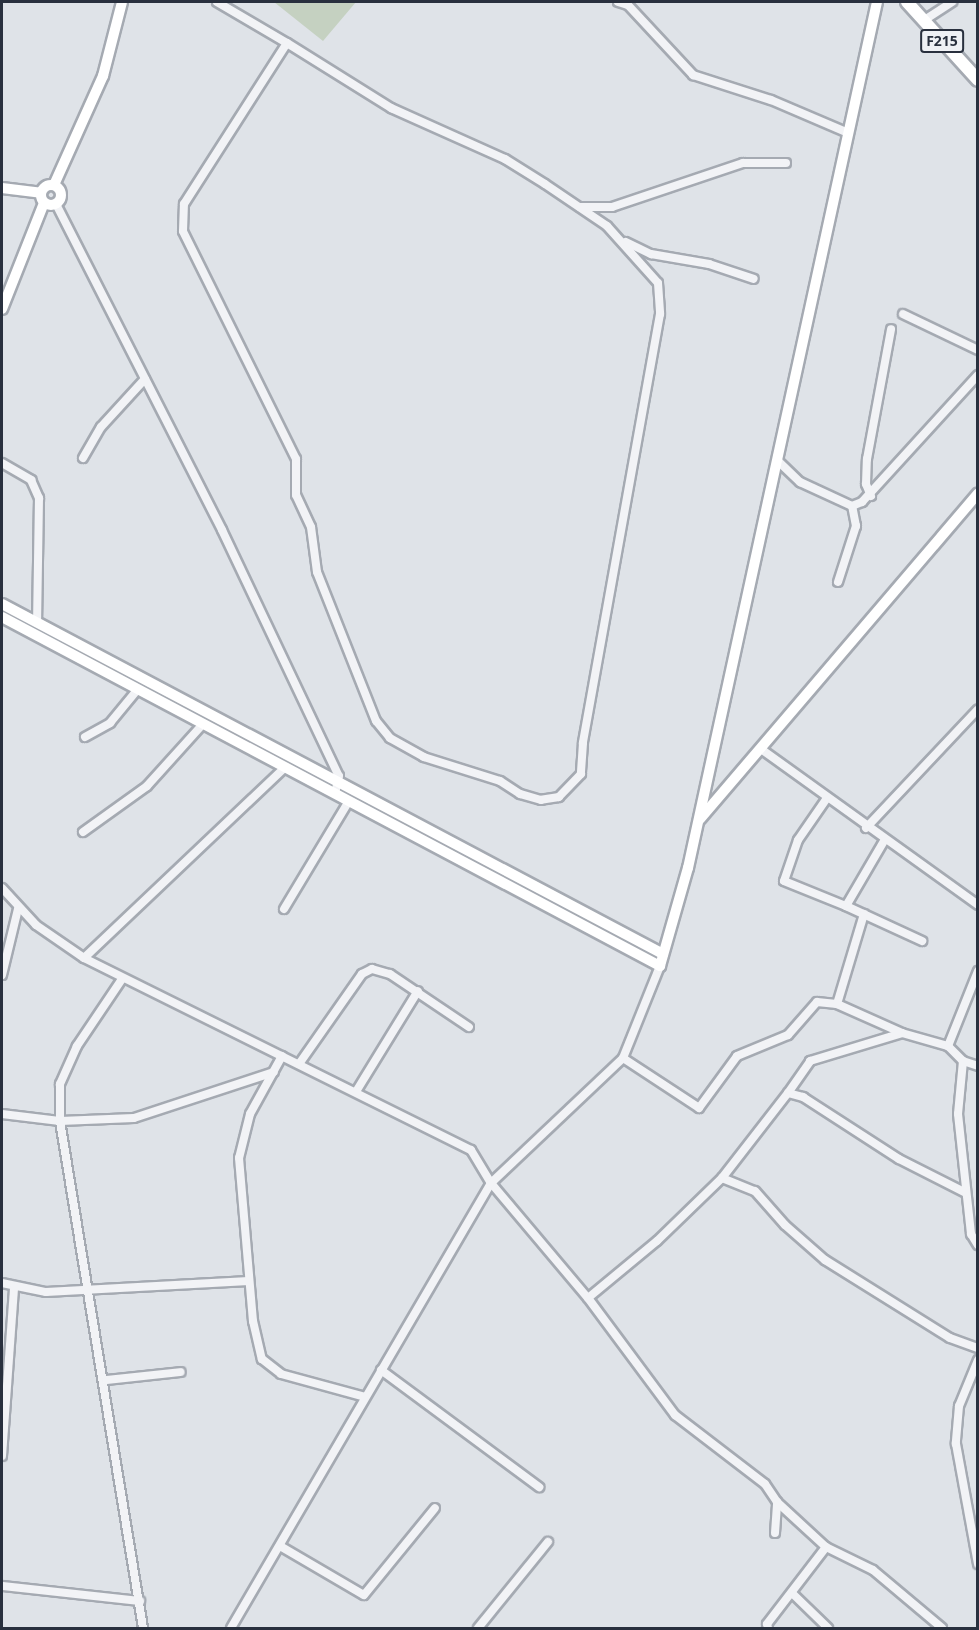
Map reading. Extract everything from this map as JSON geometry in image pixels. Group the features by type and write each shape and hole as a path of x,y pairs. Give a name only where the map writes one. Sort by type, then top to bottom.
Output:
{"main road":[{"name":"F215","path":"907,2 978,80"}],"street":[{"path":"2,309 42,198 54,185 103,76 122,2"},
{"path":"217,2 391,108 505,159 620,238 651,255 709,264 754,279"},
{"path":"618,2 628,5 693,75 771,100 846,132"},
{"path":"231,1629 491,1183 623,1058 660,966 698,822 846,132 877,2"},
{"path":"923,21 952,2"},
{"path":"287,43 184,204 183,231 296,459 296,495 311,527 317,572 376,721 390,738 424,757 541,800 559,797 581,774 583,743 660,314 658,283 620,238"},
{"path":"578,207 612,207 743,163 786,163"},
{"path":"54,185 61,194 56,204"},
{"path":"2,188 56,204 222,530 337,789 349,801 660,966"},
{"path":"903,314 978,350"},
{"path":"871,496 866,484 867,459 891,329"},
{"path":"852,506 871,496 978,375"},
{"path":"83,458 101,427 145,379"},
{"path":"777,460 800,482 852,506"},
{"path":"2,462 31,480 39,498 37,623"},
{"path":"698,822 978,492"},
{"path":"838,582 856,526 852,506"},
{"path":"2,604 337,789 663,954"},
{"path":"2,617 285,767 337,789"},
{"path":"84,737 110,723 138,689"},
{"path":"866,828 978,709"},
{"path":"83,832 147,786 203,724"},
{"path":"761,749 884,841 978,905"},
{"path":"84,958 285,767"},
{"path":"827,798 798,840 784,881 922,941"},
{"path":"284,909 349,801"},
{"path":"846,906 884,841"},
{"path":"2,888 18,909 84,958 122,979 455,1138 480,1158 491,1183 588,1298 675,1415 765,1484 777,1502 826,1547 873,1570 942,1629"},
{"path":"2,975 18,909"},
{"path":"837,1004 864,914"},
{"path":"299,1064 362,974 372,969 390,974 469,1028"},
{"path":"948,1046 978,971"},
{"path":"122,979 77,1046 60,1084 60,1121 106,1380 143,1629"},
{"path":"357,1090 417,991"},
{"path":"623,1058 699,1108 737,1056 788,1035 812,1004 837,1004 902,1033 948,1046 963,1061 978,1066"},
{"path":"588,1298 722,1178 810,1061 902,1033"},
{"path":"282,1056 240,1140 249,1281 262,1359 270,1368 365,1397"},
{"path":"963,1061 958,1114 966,1192 978,1245"},
{"path":"2,1114 60,1121 134,1118 274,1072"},
{"path":"788,1093 803,1097 899,1159 966,1192"},
{"path":"722,1178 755,1191 785,1225 825,1260 950,1338 978,1348"},
{"path":"2,1283 46,1292 90,1287 249,1281"},
{"path":"2,1456 14,1287"},
{"path":"978,1360 959,1406 956,1450 978,1564"},
{"path":"381,1370 539,1486"},
{"path":"106,1380 181,1372"},
{"path":"775,1533 777,1502"},
{"path":"280,1546 364,1594 435,1508"},
{"path":"478,1629 548,1542"},
{"path":"768,1629 767,1624 793,1594 826,1547"},
{"path":"2,1586 140,1601"},
{"path":"793,1594 828,1629"}],"green space":[{"path":"274,2 356,2 323,41"}]}
